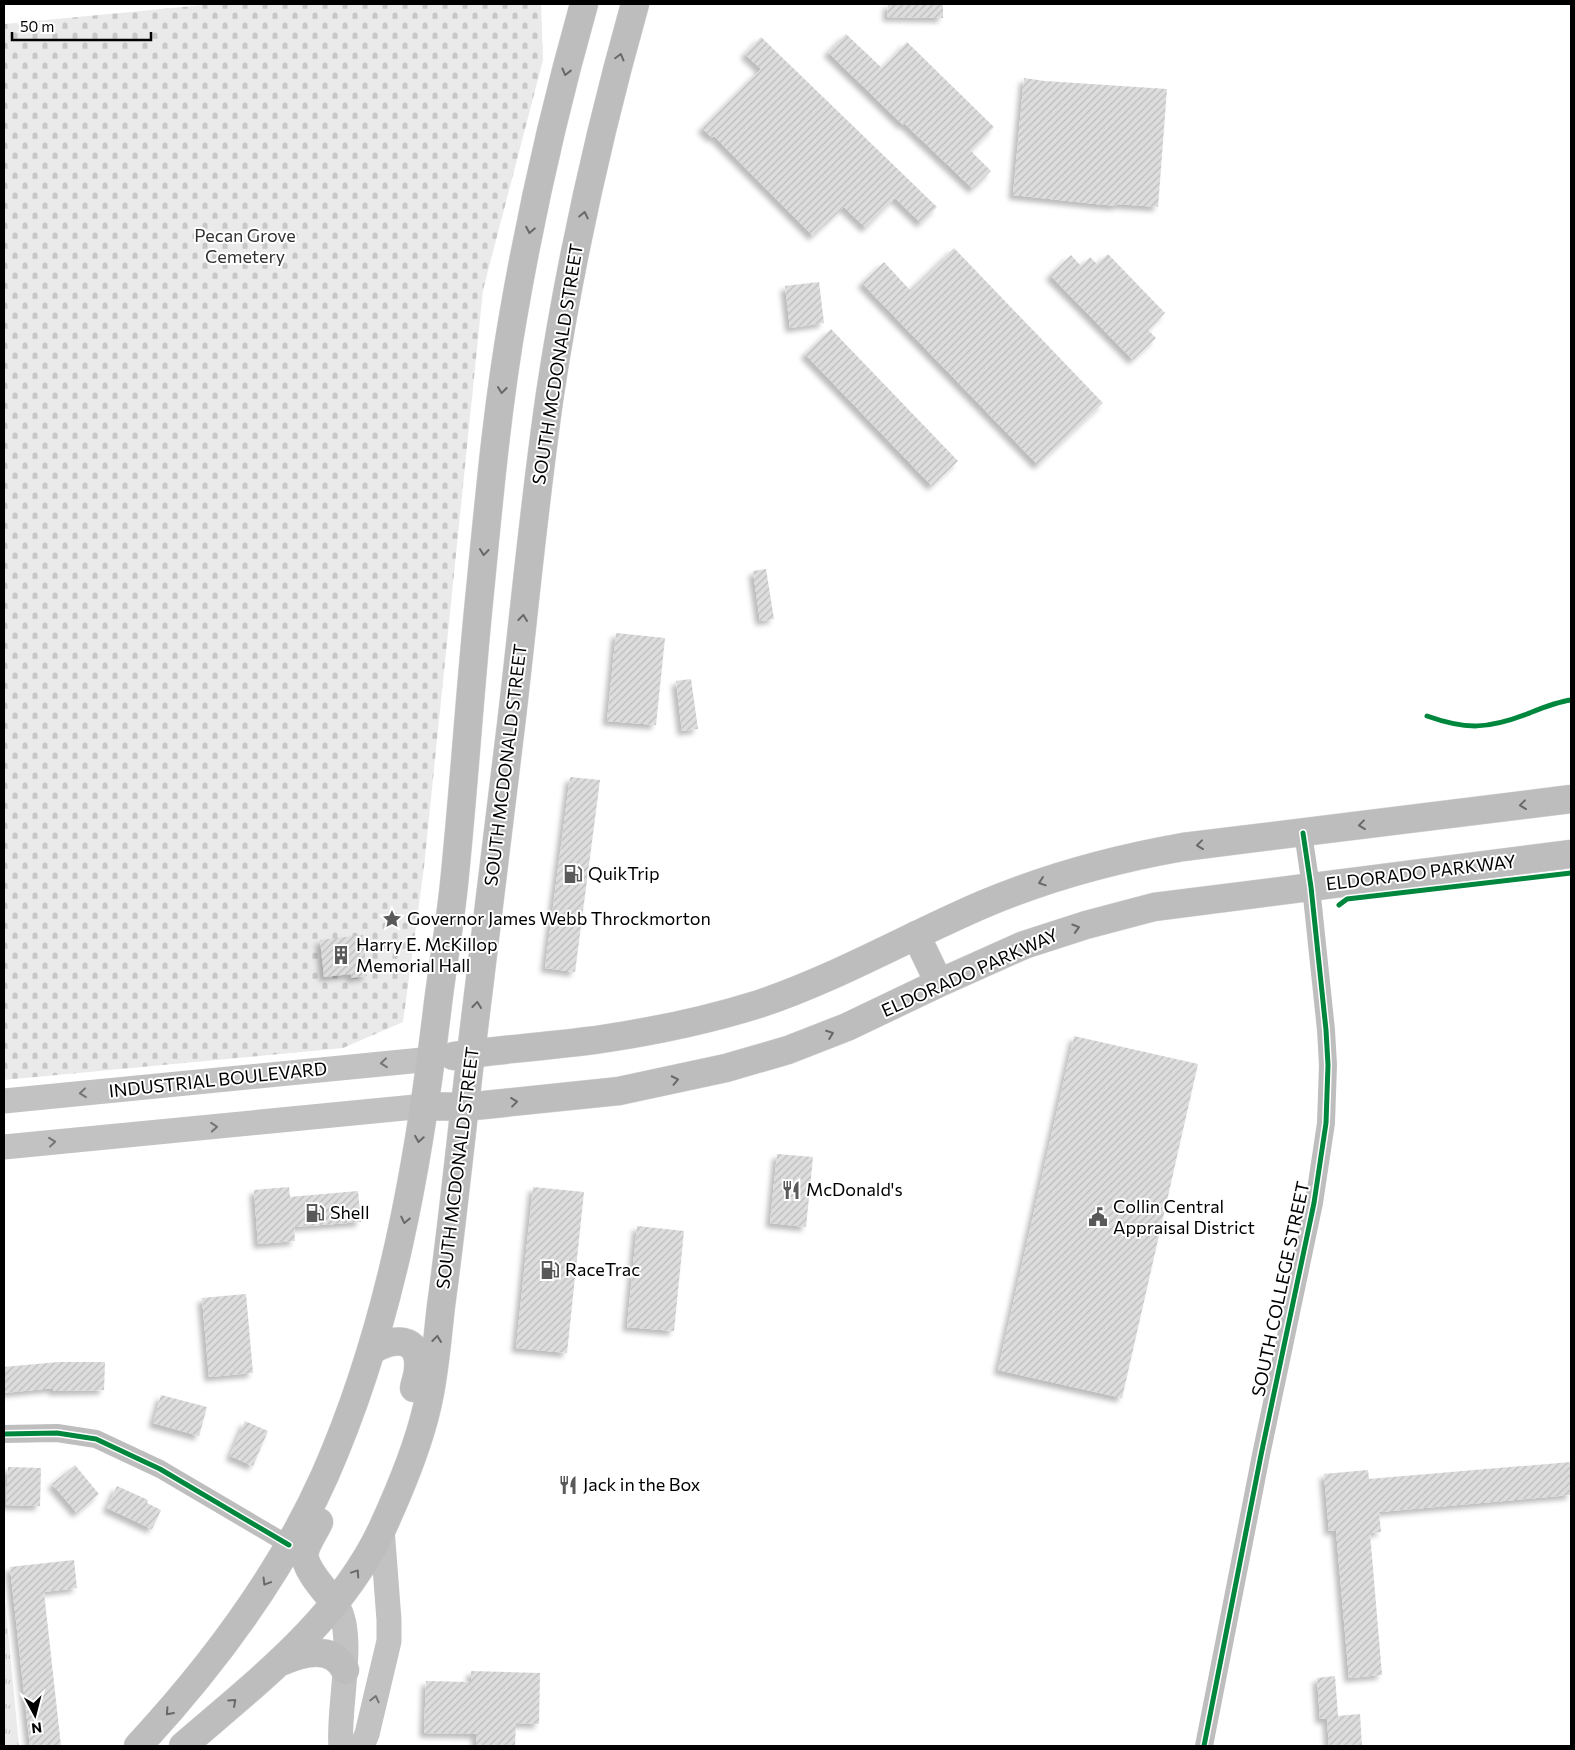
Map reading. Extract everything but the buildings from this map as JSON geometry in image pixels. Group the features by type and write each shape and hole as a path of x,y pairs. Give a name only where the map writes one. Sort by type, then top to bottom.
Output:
{"main road":[{"name":"SOUTH MCDONALD STREET","path":"183,1746 278,1664 335,1603 358,1572 382,1528 406,1473 427,1410 454,1212 471,1054 551,388 600,134 634,4"},
{"path":"138,1746 173,1708 217,1654 261,1591 289,1545 325,1473 359,1386 381,1319 398,1253 425,1106 454,888 481,584 502,390 531,222 583,5"},
{"path":"466,750 508,753"},
{"path":"432,1059 600,1039 689,1024 760,1004 985,904 1066,874 1140,855 1183,847 1571,799"},
{"name":"ELDORADO PARKWAY","path":"425,1106 465,1107 618,1091 726,1068 788,1050 847,1027 1024,945 1125,914 1188,902 1571,854"},
{"path":"454,888 491,885"},
{"path":"916,935 939,983"},
{"name":"INDUSTRIAL BOULEVARD","path":"4,1101 432,1059"},
{"path":"4,1147 425,1106"},
{"path":"371,1350 388,1342 401,1341 414,1349 417,1355 418,1369 402,1443 406,1473"},
{"path":"341,1746 340,1730 346,1651 345,1626 343,1616 335,1603 312,1574 304,1552 349,1459 356,1431 359,1386"},
{"path":"362,1746 367,1734 389,1641 382,1528"},
{"path":"278,1664 302,1654 319,1652 333,1657 342,1664 345,1670"}],"street":[{"name":"SOUTH COLLEGE STREET","path":"1204,1746 1262,1449 1314,1202 1326,1122 1328,1090 1326,1039 1303,833"},
{"path":"4,1434 57,1433 96,1439 160,1470 289,1545"}],"green space":[{"name":"Pecan Grove Cemetery","path":"214,4 541,4 543,60 483,290 424,867 403,1022 343,1048 4,1080 4,24"},
{"path":"4,1591 19,1746 4,1746"}],"cycle path":[{"path":"1427,716 1454,724 1489,725 1571,700"},
{"path":"1204,1746 1261,1455 1314,1203 1326,1123 1328,1065 1326,1030 1311,887 1303,833"},
{"path":"1339,905 1347,899 1571,873"},
{"path":"4,1434 57,1433 96,1439 160,1469 289,1545"}],"place":[{"name":"QuikTrip","path":"573,874"},
{"name":"Governor James Webb Throckmorton","path":"392,919"},
{"name":"Harry E. McKillop Memorial Hall","path":"341,955"},
{"name":"McDonald's","path":"791,1190"},
{"name":"Shell","path":"315,1213"},
{"name":"Collin Central Appraisal District","path":"1098,1217"},
{"name":"RaceTrac","path":"550,1270"},
{"name":"Jack in the Box","path":"568,1485"}]}
